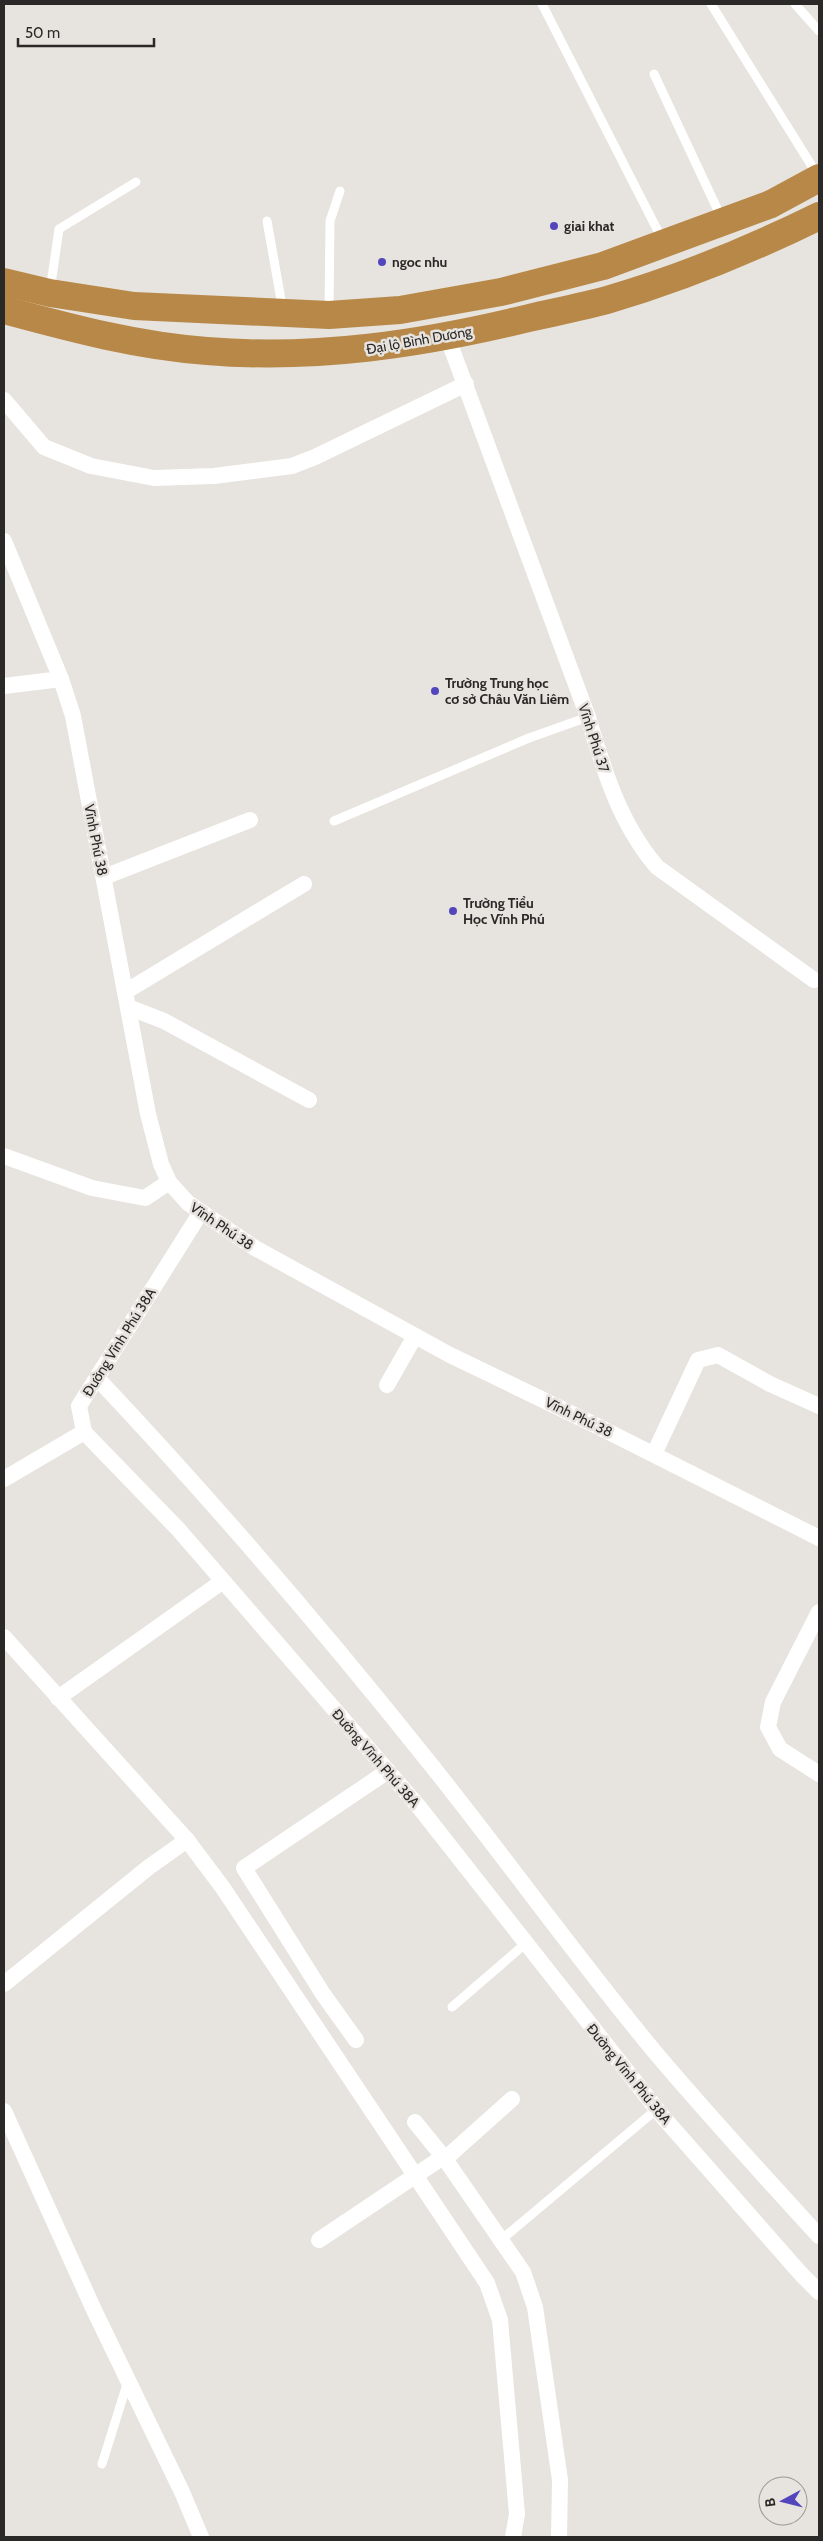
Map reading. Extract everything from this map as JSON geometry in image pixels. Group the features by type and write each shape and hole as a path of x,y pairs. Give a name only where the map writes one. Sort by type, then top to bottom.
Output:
{"highway":[{"path":"4,282 50,293 134,306 284,314 340,315 434,304 502,292 604,266 771,204 819,178"},
{"name":"Đại lộ Bình Dương","path":"4,310 83,332 161,346 252,354 360,350 446,336 608,300 690,271 784,234 819,216"},
{"path":"434,304 446,336"},
{"path":"340,315 360,350"}],"street":[{"name":"Vĩnh Phú 37","path":"446,336 466,384 588,717 605,772 620,810 639,846 656,867 814,980"},
{"path":"4,400 44,447 91,466 154,478 196,477 292,466 315,457 466,384"},
{"name":"Vĩnh Phú 38","path":"4,541 61,680 73,716 148,1114 161,1164 168,1182 188,1203 255,1248 415,1336 819,1538"},
{"path":"4,686 61,680"},
{"path":"104,878 250,820"},
{"path":"304,884 126,999 310,1100"},
{"path":"4,1156 92,1188 145,1198 168,1182"},
{"name":"Đường Vĩnh Phú 38A","path":"201,1212 79,1406 84,1432 178,1529 419,1807 657,2109 801,2274 819,2292"},
{"path":"387,1385 415,1336"},
{"path":"654,1454 698,1360 718,1355 770,1384 819,1406"},
{"path":"97,1378 181,1468 298,1604 431,1765 654,2050 758,2170 819,2236"},
{"path":"4,1478 84,1432"},
{"path":"58,1698 223,1581"},
{"path":"819,1612 773,1702 768,1727 780,1749 819,1774"},
{"path":"4,1638 187,1840 223,1888 488,2283 500,2320 517,2514 513,2537"},
{"path":"356,2040 324,1994 244,1868 388,1771"},
{"path":"4,1984 141,1873 187,1840"},
{"path":"319,2240 442,2159 512,2099"},
{"path":"4,2111 201,2537"},
{"path":"415,2122 523,2272 534,2307 560,2480 559,2537"}],"lane":[{"path":"542,4 664,244"},
{"path":"711,4 819,178"},
{"path":"795,4 819,31"},
{"path":"654,74 724,221"},
{"path":"50,293 59,229 136,182"},
{"path":"340,191 330,221 340,315"},
{"path":"267,221 284,314"},
{"path":"334,821 529,738 588,717"},
{"path":"452,2007 526,1944"},
{"path":"501,2240 657,2109"},
{"path":"102,2464 128,2381"}],"place":[{"name":"giai khat","path":"554,226"},
{"name":"ngoc nhu","path":"382,262"},
{"name":"Trường Trung học cơ sở Châu Văn Liêm","path":"435,691"},
{"name":"Trường Tiểu Học Vĩnh Phú","path":"453,911"}]}
